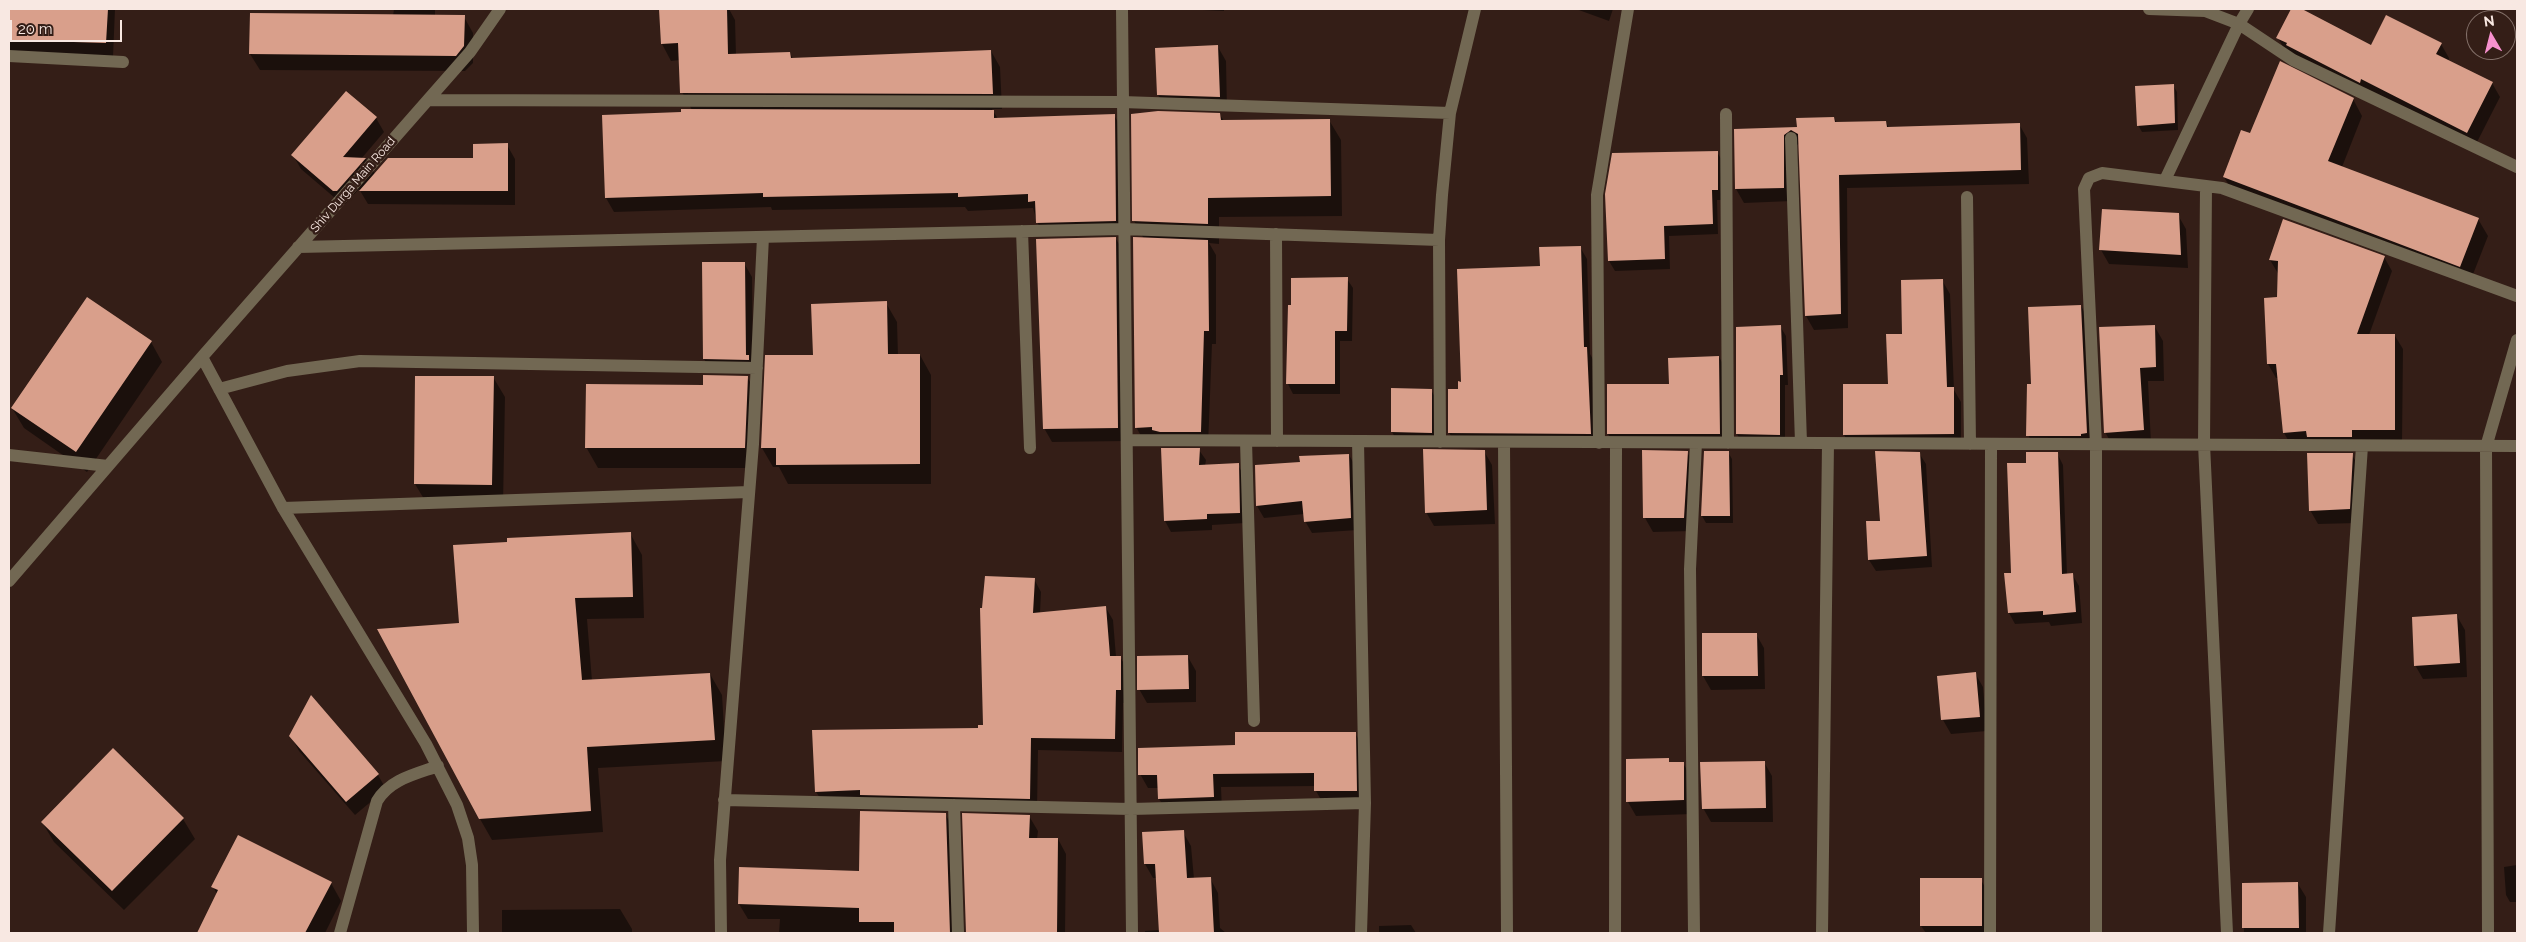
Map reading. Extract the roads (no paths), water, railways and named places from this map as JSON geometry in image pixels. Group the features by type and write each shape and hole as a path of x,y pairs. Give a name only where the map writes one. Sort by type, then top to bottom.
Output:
{"street":[{"name":"Shiv Durga Main Road","path":"9,581 202,357 470,52 500,9"},
{"path":"1122,9 1132,933"},
{"path":"1440,442 1439,240 1450,113 1475,9"},
{"path":"1599,443 1597,194 1628,9"},
{"path":"2149,9 2205,11 2239,24 2293,60 2517,167"},
{"path":"2166,180 2239,24 2248,9"},
{"path":"9,56 123,62"},
{"path":"428,100 1122,102 1450,113"},
{"path":"1726,114 1728,443"},
{"path":"1791,138 1801,444"},
{"path":"2096,933 2096,445 2084,190 2089,178 2102,173 2222,188 2517,296"},
{"path":"2206,187 2204,444 2227,933"},
{"path":"1967,197 1970,444"},
{"path":"298,247 1123,228 1439,240"},
{"path":"1022,231 1030,448"},
{"path":"1276,234 1277,441"},
{"path":"721,933 720,860 749,492 763,237"},
{"path":"2488,933 2486,447 2517,340"},
{"path":"202,357 283,508 438,766 457,805 468,838 472,864 473,933"},
{"path":"220,389 287,371 360,361 757,368"},
{"path":"1127,440 2517,446"},
{"path":"1246,441 1254,722"},
{"path":"1358,441 1365,803 1361,933"},
{"path":"1504,442 1507,933"},
{"path":"1614,933 1616,443"},
{"path":"1694,933 1690,569 1696,443"},
{"path":"1822,933 1828,444"},
{"path":"1990,933 1991,444"},
{"path":"2329,933 2362,446"},
{"path":"9,455 108,466"},
{"path":"283,508 749,492"},
{"path":"340,933 377,801 381,794 392,784 438,766"},
{"path":"724,800 1131,809 1365,803"},
{"path":"954,805 958,933"}]}
